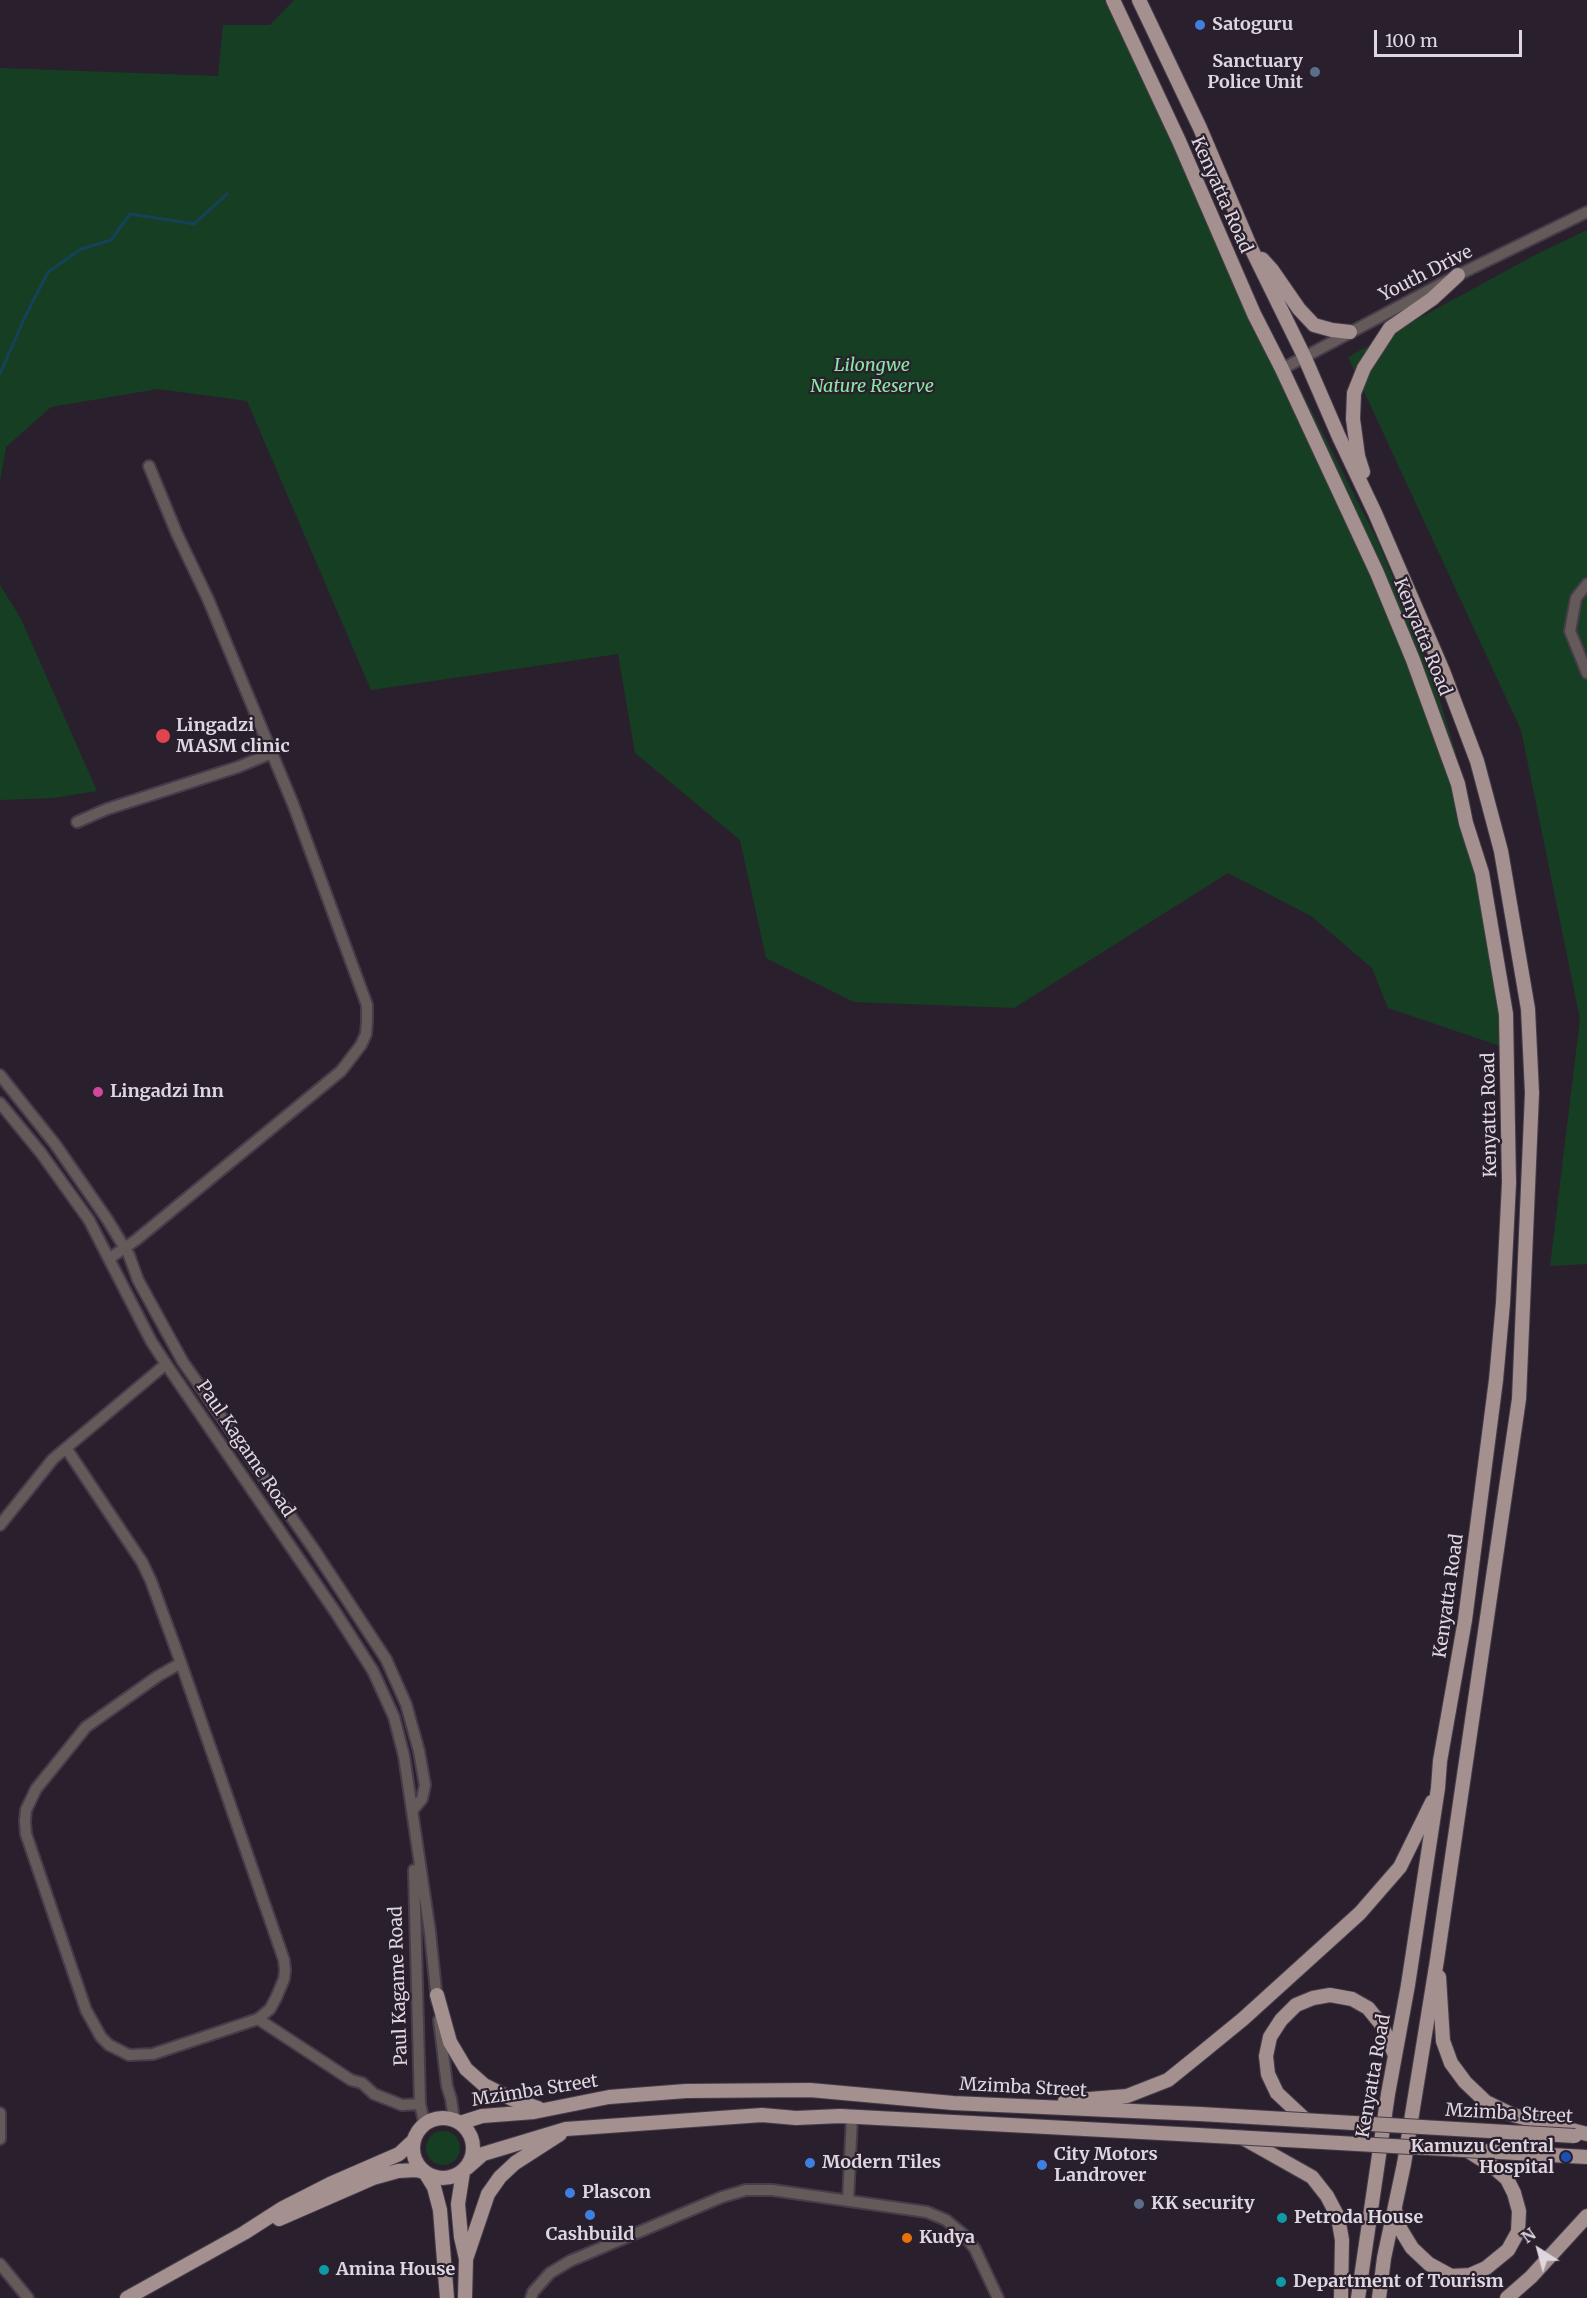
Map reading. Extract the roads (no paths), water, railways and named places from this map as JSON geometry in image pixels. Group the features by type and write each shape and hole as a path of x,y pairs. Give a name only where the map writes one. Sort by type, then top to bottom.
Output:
{"main road":[{"name":"Kenyatta Road","path":"1113,0 1179,141 1254,314 1377,573 1413,660 1455,774 1482,873 1506,1014 1509,1099 1507,1242 1496,1380 1465,1620 1440,1761 1438,1788 1408,1985 1388,2094 1358,2298"},
{"name":"Kenyatta Road","path":"1139,0 1200,128 1250,246 1304,356 1443,671 1477,761 1501,851 1527,1009 1532,1093 1519,1399 1437,1960 1404,2164 1379,2298"},
{"path":"1250,246 1272,270 1299,309 1314,325 1350,332"},
{"path":"1375,513 1358,456 1353,419 1354,393 1364,368 1390,328 1432,299 1458,275"},
{"path":"1004,2105 1126,2096 1168,2080 1243,2019 1360,1913 1400,1867 1438,1788"},
{"path":"1437,1960 1443,2041 1451,2063 1465,2082 1486,2102 1513,2115 1583,2136"},
{"path":"437,1995 450,2042 466,2069 484,2085 512,2099 544,2110"},
{"path":"1307,2121 1277,2093 1268,2074 1266,2056 1270,2037 1281,2020 1296,2005 1312,1998 1330,1995 1352,1999 1368,2008 1381,2025 1395,2055"},
{"name":"Mzimba Street","path":"457,2121 482,2116 544,2110 609,2097 686,2091 810,2090 1004,2105 1583,2136"},
{"name":"Mzimba Street","path":"465,2170 483,2154 566,2129 762,2115 796,2118 852,2117 1587,2157"},
{"path":"127,2298 244,2233 283,2208 330,2184 399,2154 423,2126 432,2120 443,2118 457,2121 471,2135 474,2144 472,2160 465,2170 458,2204 466,2259 465,2298"},
{"path":"466,2259 488,2194 500,2177 515,2163 566,2129"},
{"path":"1240,2137 1312,2177 1327,2196 1338,2217 1342,2240 1341,2298"},
{"path":"415,2138 414,2158 434,2187 440,2210 447,2298"},
{"path":"1394,2208 1401,2230 1412,2248 1429,2264 1451,2276 1470,2275 1486,2268 1508,2250 1518,2232 1518,2211 1514,2193 1506,2179 1492,2166 1465,2149"},
{"path":"244,2233 373,2178 398,2171 416,2170 442,2179 450,2178 465,2170"},
{"path":"1507,2298 1531,2277 1587,2216"}],"street":[{"name":"Youth Drive","path":"1282,369 1458,275 1587,212"},
{"path":"110,1258 341,1071 362,1045 366,1034 366,1005 297,814 208,599 177,534 149,466"},
{"path":"1587,584 1576,598 1570,631 1587,673"},
{"path":"77,822 107,808 238,767 272,753"},
{"path":"0,1075 55,1144 108,1219 183,1362 313,1548 386,1659 406,1704 419,1751 425,1785 422,1799 412,1811"},
{"name":"Paul Kagame Road","path":"0,1103 65,1183 110,1258 151,1341 374,1671 394,1717 404,1756 430,1932 447,2086 457,2121"},
{"path":"0,1525 41,1474 66,1448 166,1364"},
{"path":"66,1448 142,1562 151,1581 181,1663 284,1960 284,1979 281,1988 270,2009 258,2019 153,2054 129,2055 109,2045 101,2037 86,2010 26,1834 26,1810 36,1789 86,1726 149,1682 181,1663"},
{"name":"Paul Kagame Road","path":"414,1833 414,1922 420,2104 424,2122 415,2138"},
{"path":"258,2019 351,2080 362,2083 374,2094 402,2105 420,2104"},
{"path":"0,2113 0,2139"},
{"path":"848,2201 852,2117"},
{"path":"531,2298 533,2292 550,2273 570,2261 722,2197 746,2190 772,2190 927,2212 946,2220 964,2235 975,2249 998,2298"},
{"path":"0,2264 28,2298"}],"waterway":[{"path":"0,374 48,272 81,249 111,240 130,214 194,224 227,194"}],"place":[{"name":"Satoguru","path":"1200,25"},
{"name":"Sanctuary Police Unit","path":"1315,72"},
{"name":"Lingadzi MASM clinic","path":"163,736"},
{"name":"Lingadzi Inn","path":"98,1092"},
{"name":"Kamuzu Central Hospital","path":"1566,2157"},
{"name":"Modern Tiles","path":"810,2163"},
{"name":"City Motors Landrover","path":"1042,2165"},
{"name":"Plascon","path":"570,2193"},
{"name":"KK security","path":"1139,2204"},
{"name":"Cashbuild","path":"590,2215"},
{"name":"Petroda House","path":"1282,2218"},
{"name":"Kudya","path":"907,2238"},
{"name":"Amina House","path":"324,2270"},
{"name":"Department of Tourism","path":"1281,2282"}],"park label":[{"name":"Lilongwe Nature Reserve","path":"872,376"}]}
